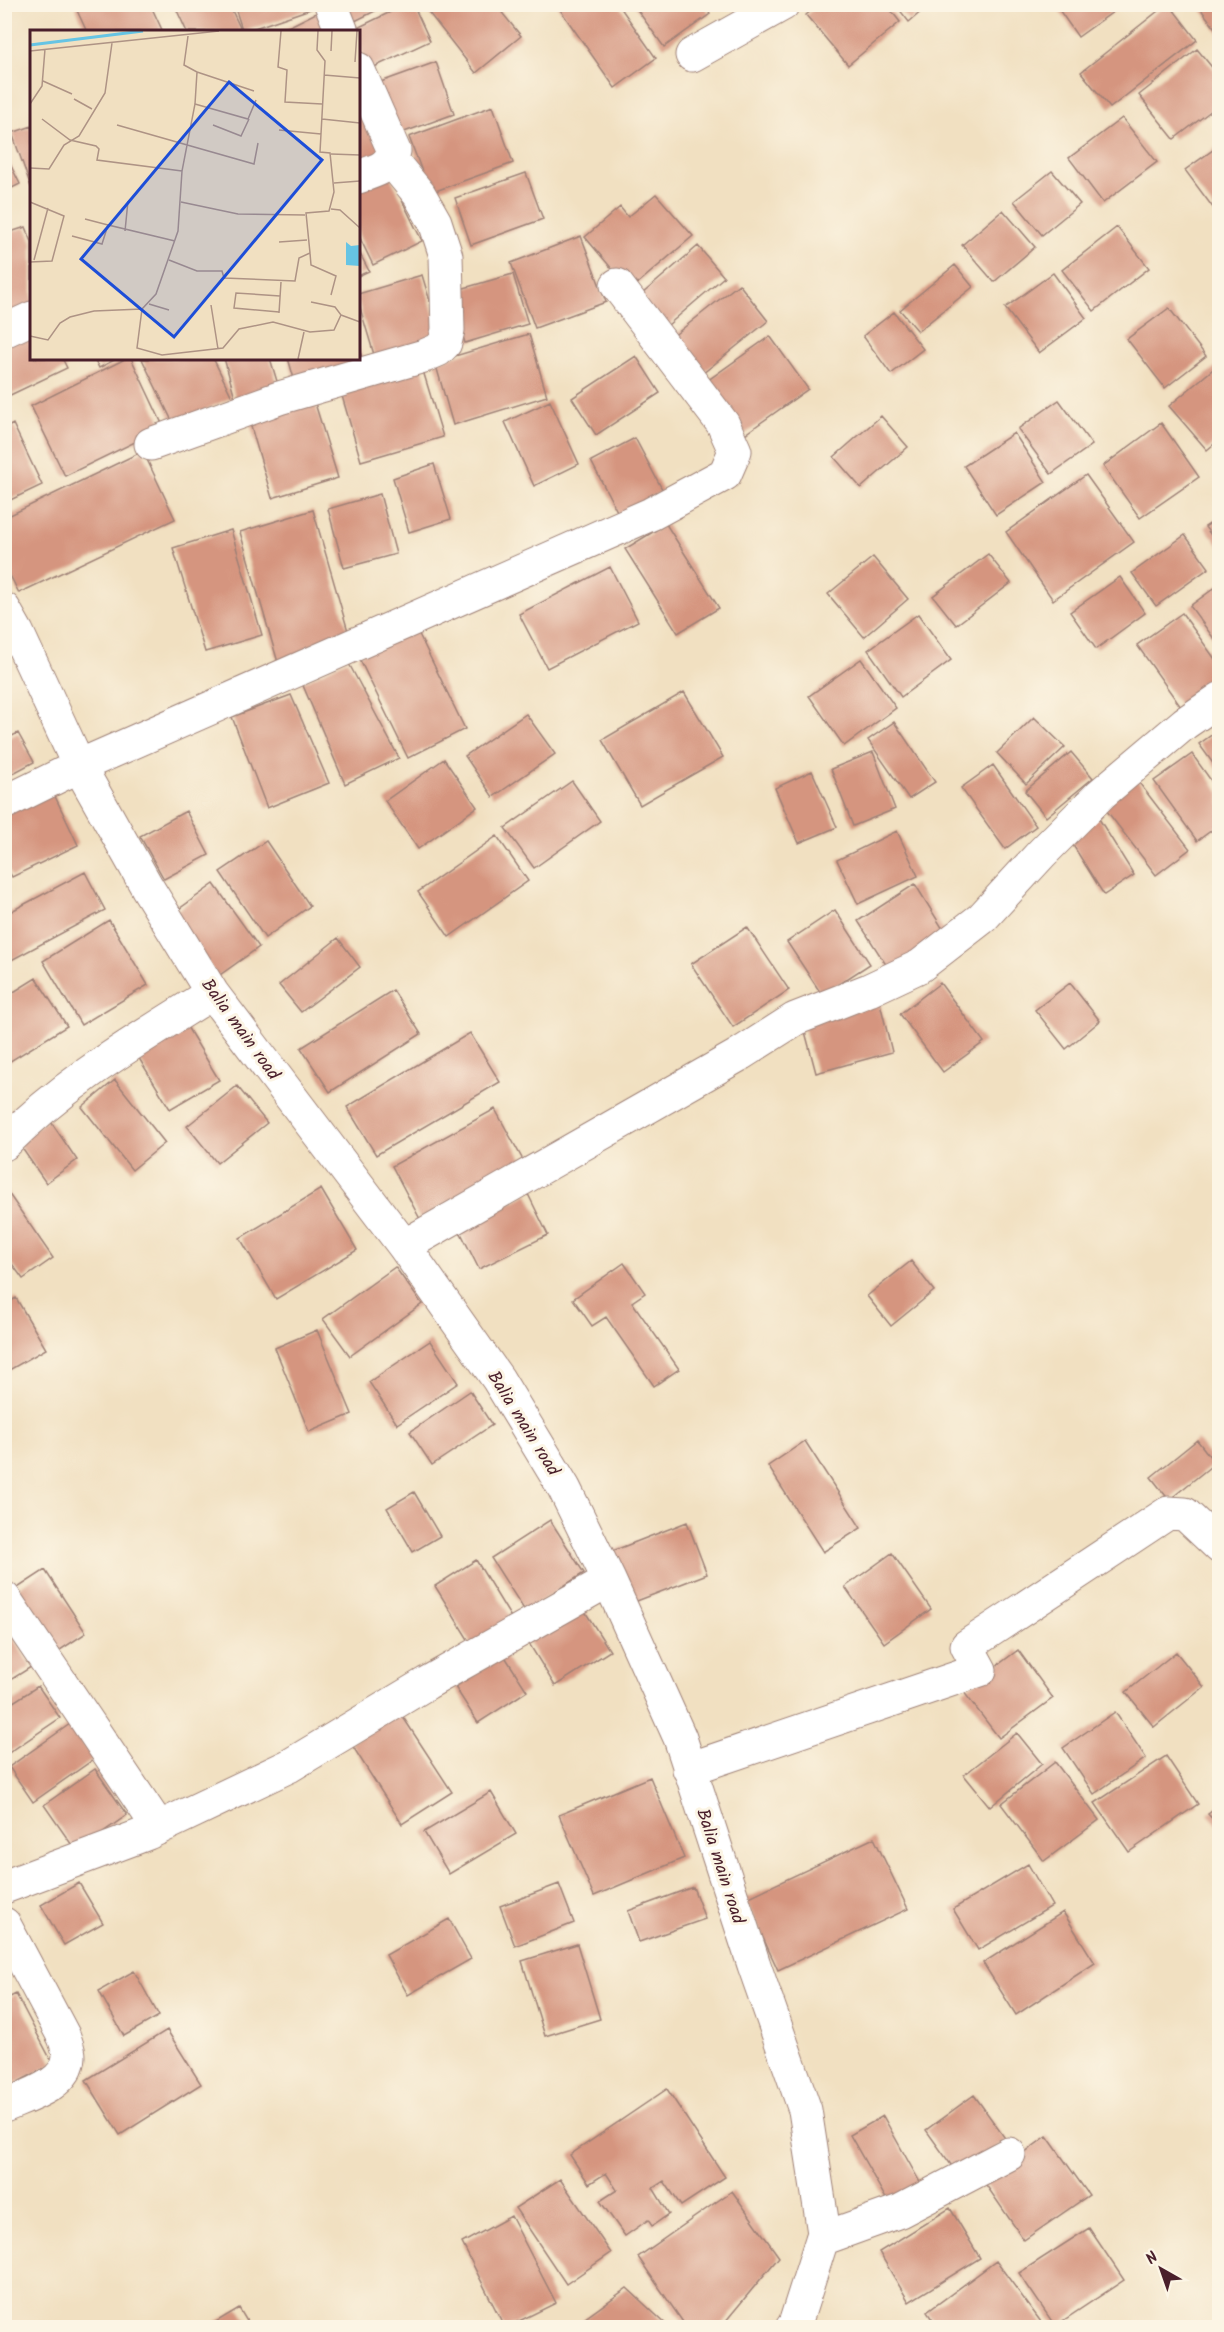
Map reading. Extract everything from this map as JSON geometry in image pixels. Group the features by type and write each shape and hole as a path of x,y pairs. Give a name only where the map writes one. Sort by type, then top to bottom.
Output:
{"street":[{"path":"331,4 341,30"},
{"path":"693,56 783,4"},
{"path":"360,74 394,151 385,167 360,176"},
{"path":"150,444 279,398 424,356 438,350 445,343 448,330 446,256 435,222 418,194 391,160"},
{"path":"4,803 79,766 651,514 724,474 735,451 723,424 617,285"},
{"path":"4,331 30,319"},
{"name":"Balia main road","path":"4,609 17,632 79,766 147,886 212,993 404,1246 504,1389 564,1488 609,1580 680,1738 754,1965 805,2110 824,2233 795,2326"},
{"path":"404,1246 737,1056 795,1019 869,990 920,966 982,918 1101,794 1185,723 1220,699"},
{"path":"4,1144 34,1113 97,1065 212,993"},
{"path":"690,1768 980,1670 967,1646 1168,1514 1185,1514 1220,1547"},
{"path":"4,1887 159,1828 289,1766 427,1683 609,1580"},
{"path":"4,1598 159,1828"},
{"path":"4,1924 64,2037 69,2055 65,2072 48,2086 4,2106"},
{"path":"822,2239 900,2211 1009,2154"}],"building":[{"path":"74,4 150,4 162,30 86,30"},
{"path":"174,4 229,4 241,30 186,30"},
{"path":"338,4 389,4 347,25"},
{"path":"407,4 413,4 430,41 370,69 360,48 360,30 353,30"},
{"path":"422,4 495,4 521,36 476,73"},
{"path":"556,4 618,4 656,58 615,88"},
{"path":"633,4 703,4 710,14 664,47"},
{"path":"819,4 886,4 900,22 848,65 806,15"},
{"path":"895,4 930,4 909,22"},
{"path":"1055,4 1124,4 1078,37"},
{"path":"1167,4 1197,40 1110,108 1081,72"},
{"path":"1197,4 1220,4 1220,35"},
{"path":"234,5 322,5 249,30 242,30"},
{"path":"322,10 332,30 282,30"},
{"path":"1197,49 1220,77 1220,104 1174,139 1139,95"},
{"path":"436,62 454,114 393,136 375,84"},
{"path":"360,93 389,158 360,168"},
{"path":"493,106 513,163 430,193 409,137"},
{"path":"1122,118 1157,162 1103,203 1069,158"},
{"path":"30,127 30,184 12,133"},
{"path":"1220,145 1220,205 1214,209 1185,170"},
{"path":"4,152 20,184 4,192"},
{"path":"1052,171 1080,204 1042,235 1014,201"},
{"path":"526,173 543,219 471,245 455,198"},
{"path":"389,174 422,241 373,265 360,238 360,188"},
{"path":"656,194 693,236 630,290 585,237 620,207 628,217"},
{"path":"1003,210 1035,247 994,282 962,245"},
{"path":"26,227 30,237 30,312 4,320 4,234"},
{"path":"1117,227 1149,268 1094,311 1062,270"},
{"path":"581,236 606,302 535,328 511,263"},
{"path":"698,246 724,277 661,331 635,300"},
{"path":"360,254 369,271 360,275"},
{"path":"955,265 973,287 918,331 900,310"},
{"path":"1053,273 1086,318 1039,353 1005,308"},
{"path":"513,274 528,324 465,343 450,292"},
{"path":"422,275 441,338 375,358 360,308 360,293"},
{"path":"739,284 768,321 697,378 667,341"},
{"path":"1169,308 1206,356 1165,388 1127,339"},
{"path":"894,312 923,349 891,374 863,336"},
{"path":"30,327 30,360 63,360 67,368 4,398 4,339"},
{"path":"529,334 547,396 453,425 435,362"},
{"path":"770,336 808,389 745,434 707,381"},
{"path":"360,351 365,368 297,389 289,360 360,360"},
{"path":"636,356 660,393 596,435 572,398"},
{"path":"95,360 114,360 99,368"},
{"path":"123,360 132,360 164,428 65,476 31,406"},
{"path":"142,360 214,360 232,397 174,425"},
{"path":"225,360 271,360 279,388 236,401"},
{"path":"421,364 443,437 361,461 340,389"},
{"path":"1218,365 1220,367 1220,439 1207,450 1169,406"},
{"path":"314,400 338,478 272,498 249,420"},
{"path":"1059,400 1092,445 1051,474 1018,429"},
{"path":"550,401 579,464 534,486 505,422"},
{"path":"881,416 908,447 861,488 834,457"},
{"path":"1161,423 1199,477 1140,518 1103,466"},
{"path":"13,424 42,485 4,503 4,429"},
{"path":"1014,433 1046,482 996,515 964,466"},
{"path":"635,438 663,491 619,515 591,461"},
{"path":"143,451 175,519 19,593 4,563 4,518"},
{"path":"434,464 451,519 409,532 393,478"},
{"path":"1086,475 1134,542 1053,600 1006,532"},
{"path":"380,494 396,554 344,568 328,509"},
{"path":"313,510 350,638 279,666 240,532"},
{"path":"1220,517 1220,547 1205,527"},
{"path":"666,524 719,608 678,633 625,549"},
{"path":"231,530 262,635 205,652 173,548"},
{"path":"1185,535 1209,568 1156,606 1132,573"},
{"path":"988,554 1011,583 956,625 933,596"},
{"path":"873,557 908,599 864,637 828,594"},
{"path":"610,567 638,621 547,668 519,614"},
{"path":"1120,577 1145,613 1096,649 1070,612"},
{"path":"1220,584 1220,647 1190,606"},
{"path":"1182,613 1220,666 1220,684 1183,710 1137,645"},
{"path":"918,614 951,660 901,697 868,650"},
{"path":"416,628 465,729 408,758 358,656"},
{"path":"861,659 896,708 844,746 809,696"},
{"path":"347,660 399,758 345,784 302,683"},
{"path":"684,692 723,757 640,805 602,740"},
{"path":"291,695 329,783 267,808 232,717"},
{"path":"526,714 555,754 493,797 465,756"},
{"path":"1034,717 1065,747 1026,784 997,753"},
{"path":"894,722 935,782 909,799 868,740"},
{"path":"1220,729 1220,773 1199,744"},
{"path":"18,733 34,762 4,778 4,740"},
{"path":"873,752 895,809 853,826 831,769"},
{"path":"1071,752 1093,778 1046,817 1025,791"},
{"path":"1192,754 1220,793 1220,824 1197,841 1154,781"},
{"path":"444,759 477,807 418,849 385,801"},
{"path":"993,765 1036,826 1005,849 961,788"},
{"path":"812,771 837,827 799,843 775,788"},
{"path":"1137,780 1190,849 1156,875 1103,806"},
{"path":"572,781 600,821 534,868 505,828"},
{"path":"52,790 78,845 12,877 4,862 4,814"},
{"path":"186,811 209,855 164,879 140,836"},
{"path":"1096,814 1134,875 1104,895 1066,834"},
{"path":"897,831 918,876 858,904 837,860"},
{"path":"497,836 528,881 449,937 418,892"},
{"path":"266,841 310,906 265,938 220,872"},
{"path":"85,872 105,910 4,964 4,915"},
{"path":"214,884 259,947 217,977 172,914"},
{"path":"915,884 946,934 890,971 858,921"},
{"path":"835,910 870,964 822,995 787,942"},
{"path":"109,920 148,985 81,1025 43,961"},
{"path":"747,927 789,990 733,1027 691,964"},
{"path":"338,938 360,967 301,1012 279,985"},
{"path":"36,978 67,1026 4,1065 4,998"},
{"path":"940,983 984,1042 943,1072 900,1014"},
{"path":"1070,983 1100,1021 1066,1049 1035,1010"},
{"path":"393,990 421,1034 330,1092 301,1048"},
{"path":"880,1003 892,1052 816,1073 803,1024"},
{"path":"186,1025 219,1080 170,1109 137,1055"},
{"path":"470,1033 500,1082 376,1155 347,1107"},
{"path":"115,1080 165,1143 132,1170 82,1107"},
{"path":"237,1086 267,1123 217,1163 187,1126"},
{"path":"495,1109 524,1162 420,1219 392,1166"},
{"path":"49,1119 77,1160 46,1183 17,1141"},
{"path":"4,1187 53,1258 23,1279 4,1253"},
{"path":"321,1189 357,1250 276,1299 240,1238"},
{"path":"528,1194 548,1235 479,1269 459,1229"},
{"path":"911,1261 934,1291 891,1326 867,1296"},
{"path":"624,1263 645,1293 632,1302 679,1369 654,1386 606,1317 592,1326 573,1299"},
{"path":"395,1267 422,1304 350,1356 323,1319"},
{"path":"16,1298 46,1349 4,1373 4,1305"},
{"path":"317,1330 352,1414 309,1432 275,1348"},
{"path":"430,1341 458,1383 397,1424 369,1382"},
{"path":"470,1391 492,1425 432,1465 410,1432"},
{"path":"1197,1440 1215,1463 1169,1500 1151,1477"},
{"path":"805,1441 861,1528 823,1552 768,1466"},
{"path":"414,1492 440,1536 413,1552 387,1508"},
{"path":"550,1520 584,1573 525,1611 491,1558"},
{"path":"687,1522 707,1574 629,1604 610,1552"},
{"path":"892,1553 931,1609 884,1643 845,1587"},
{"path":"476,1560 515,1624 474,1649 435,1586"},
{"path":"45,1570 86,1633 54,1654 13,1591"},
{"path":"579,1602 610,1651 555,1686 525,1637"},
{"path":"4,1623 31,1667 4,1684"},
{"path":"1018,1650 1053,1698 999,1738 963,1691"},
{"path":"1176,1652 1204,1687 1154,1727 1126,1692"},
{"path":"504,1655 527,1691 478,1723 455,1687"},
{"path":"38,1686 60,1718 4,1756 4,1708"},
{"path":"399,1711 452,1792 402,1824 350,1742"},
{"path":"1115,1712 1146,1758 1094,1794 1063,1748"},
{"path":"70,1724 94,1759 33,1802 9,1767"},
{"path":"1017,1733 1042,1764 990,1807 964,1775"},
{"path":"1166,1756 1198,1804 1129,1852 1095,1803"},
{"path":"1055,1762 1099,1820 1044,1861 1001,1804"},
{"path":"95,1769 127,1815 76,1851 44,1805"},
{"path":"650,1777 684,1858 594,1896 559,1815"},
{"path":"491,1792 516,1834 449,1874 424,1832"},
{"path":"1220,1805 1220,1827 1208,1814"},
{"path":"874,1838 908,1909 778,1970 745,1899"},
{"path":"1028,1864 1052,1906 978,1950 953,1909"},
{"path":"79,1883 103,1923 64,1945 41,1905"},
{"path":"559,1884 574,1923 515,1946 500,1906"},
{"path":"693,1887 705,1919 639,1942 628,1911"},
{"path":"1063,1912 1095,1963 1016,2015 983,1963"},
{"path":"449,1919 471,1959 408,1995 386,1955"},
{"path":"577,1944 600,2019 545,2036 522,1961"},
{"path":"134,1971 159,2016 124,2036 99,1991"},
{"path":"16,1994 53,2064 12,2085 4,2071 4,2000"},
{"path":"167,2030 201,2084 120,2135 86,2080"},
{"path":"667,2089 725,2177 681,2206 664,2181 653,2188 669,2214 652,2226 648,2220 625,2236 600,2201 617,2190 606,2173 589,2184 570,2155"},
{"path":"974,2095 1007,2141 959,2176 926,2130"},
{"path":"883,2116 922,2186 889,2204 850,2135"},
{"path":"1047,2136 1089,2195 1024,2240 984,2182"},
{"path":"560,2179 611,2253 566,2284 515,2208"},
{"path":"732,2191 779,2257 720,2328 687,2328 638,2257"},
{"path":"950,2208 980,2258 909,2302 879,2252"},
{"path":"511,2216 556,2303 505,2328 462,2243"},
{"path":"1089,2228 1124,2280 1055,2326 1019,2273"},
{"path":"996,2261 1044,2326 1042,2328 938,2328 927,2312"},
{"path":"627,2288 670,2328 589,2328 584,2319"},
{"path":"239,2308 251,2328 206,2328"}]}
